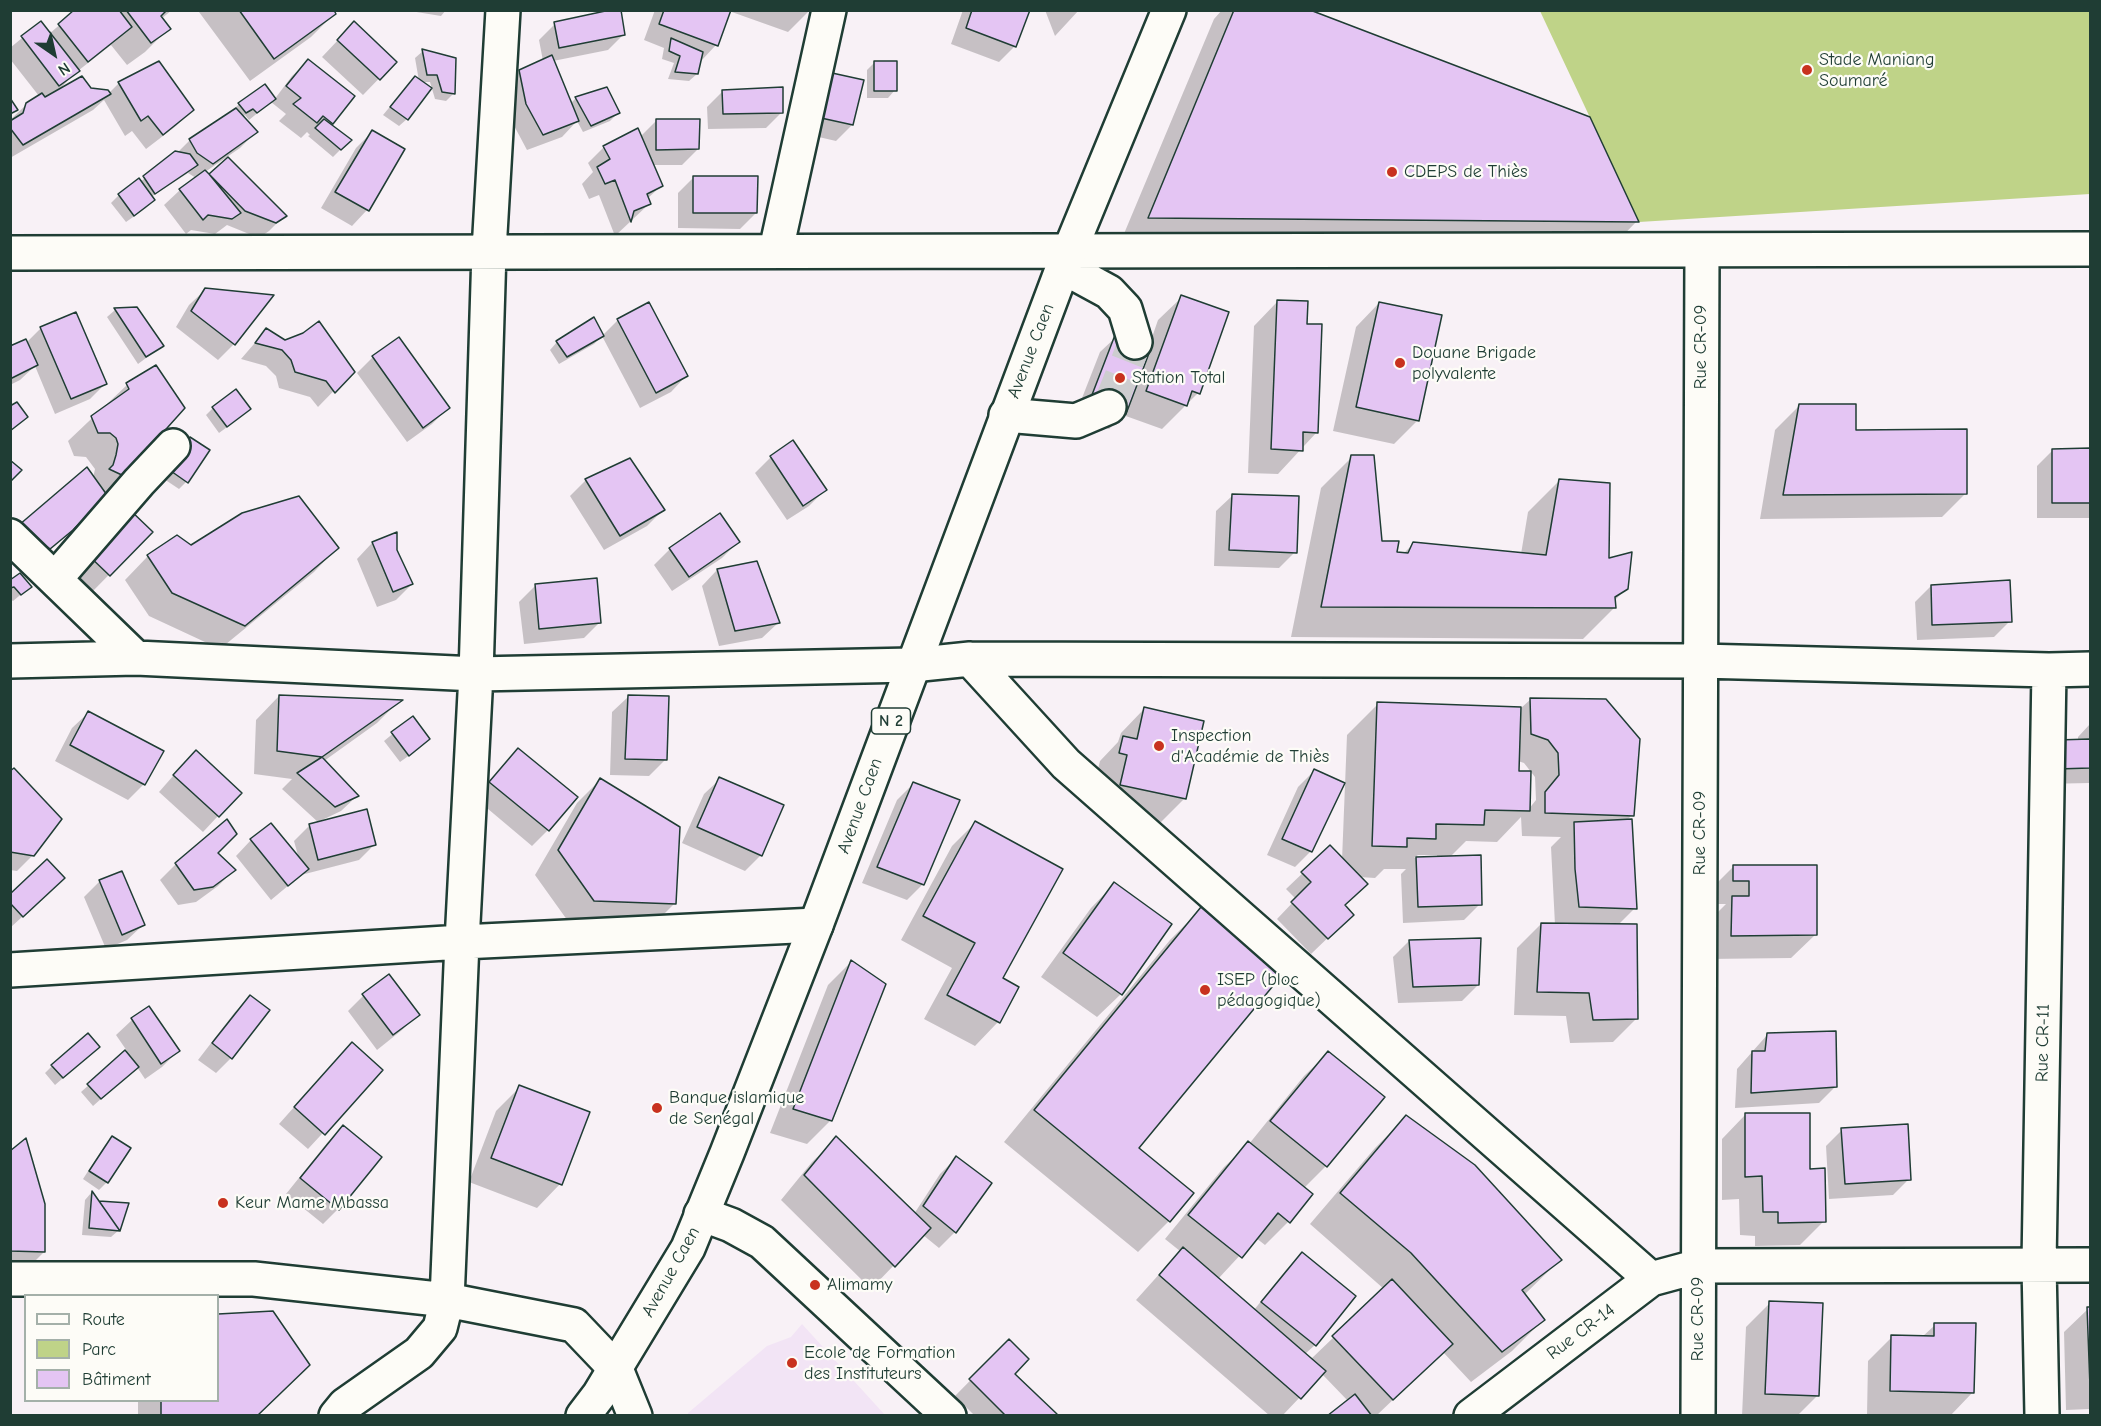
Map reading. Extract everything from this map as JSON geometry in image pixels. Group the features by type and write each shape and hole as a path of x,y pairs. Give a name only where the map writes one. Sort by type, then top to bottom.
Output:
{"main road":[{"path":"336,1416 345,1405 419,1353 440,1328 447,1300 476,674 489,251 503,10"},
{"path":"776,250 829,10"},
{"name":"Avenue Caen","path":"583,1416 616,1369 688,1248 702,1215 816,925 1066,259 1169,10"},
{"path":"10,253 776,250 1066,259 1701,250 2091,249"},
{"name":"Rue CR-09","path":"1698,1416 1701,250"},
{"path":"1066,259 1109,292 1125,309 1135,342"},
{"path":"1006,415 1076,421 1109,407"},
{"path":"55,579 138,482 173,446"},
{"path":"10,536 136,658"},
{"path":"10,660 136,658 476,674 912,665 970,658 1700,661 2049,670 2091,669"},
{"path":"970,658 1066,764 1651,1279"},
{"name":"Rue CR-11","path":"2042,1416 2039,1264 2049,670"},
{"path":"10,970 462,942 816,925"},
{"path":"702,1215 731,1225 762,1242 949,1416"},
{"name":"Rue CR-14","path":"1471,1416 1651,1279 1698,1266 2091,1264"},
{"path":"10,1279 254,1279 447,1300 574,1325 616,1369 635,1416"}],"shaded area":[{"name":"Ecole de Formation des Instituteurs","path":"802,1324 885,1415 688,1415 767,1346 791,1337"}],"green space":[{"path":"1540,11 2090,11 2090,194 1639,222"}],"building":[{"path":"74,10 119,10 132,27 88,62 58,24"},
{"path":"126,10 167,10 161,16 171,29 151,43"},
{"path":"239,10 334,10 336,14 274,59"},
{"path":"610,10 621,10 625,35 559,48 554,22"},
{"path":"664,10 731,10 718,46 659,24"},
{"path":"972,10 1030,10 1016,47 966,28"},
{"name":"CDEPS de Thiès","path":"1234,10 1310,10 1590,117 1639,222 1148,218"},
{"path":"41,21 80,71 59,86 21,36"},
{"path":"354,21 397,62 380,80 337,40"},
{"path":"671,38 703,52 698,74 675,72 680,56 669,51"},
{"path":"422,49 456,58 455,94 442,92 437,75 427,75"},
{"path":"552,55 579,121 543,135 526,104 519,70"},
{"path":"308,59 355,96 333,124 323,116 317,123 293,104 301,98 286,86"},
{"path":"159,61 194,110 163,135 148,116 141,121 118,82"},
{"path":"874,61 897,61 897,91 874,91"},
{"path":"823,71 864,80 853,125 812,116"},
{"path":"82,76 91,88 108,90 111,94 23,145 10,128 10,121 23,113 26,103 42,93 45,97"},
{"path":"415,76 432,88 408,120 390,107"},
{"path":"265,84 276,99 257,113 253,109 246,113 238,103"},
{"path":"607,87 620,113 591,126 575,97"},
{"path":"783,87 783,113 723,114 722,90"},
{"path":"10,98 18,110 10,114"},
{"path":"236,108 258,132 213,164 197,153 189,139"},
{"path":"324,119 352,140 341,150 315,128"},
{"path":"656,119 700,119 699,149 656,150"},
{"path":"638,128 663,186 647,194 651,204 634,211 631,222 615,180 605,184 597,167 610,159 603,146"},
{"path":"372,130 405,149 369,211 335,192"},
{"path":"175,151 190,154 198,165 155,194 143,176"},
{"path":"228,157 287,216 276,223 245,211 209,174"},
{"path":"205,170 241,213 232,219 208,215 203,220 179,189"},
{"path":"693,176 758,176 757,213 693,213"},
{"path":"139,178 155,200 134,216 118,194"},
{"path":"205,288 274,295 235,345 191,311"},
{"path":"1181,295 1229,312 1200,394 1192,391 1187,406 1146,391"},
{"path":"1277,300 1308,301 1307,324 1322,324 1318,433 1303,432 1303,451 1271,449"},
{"path":"649,302 688,376 656,393 617,319"},
{"path":"1379,302 1442,315 1419,421 1356,407"},
{"path":"137,307 164,346 146,357 114,308"},
{"path":"76,312 107,384 71,399 40,327"},
{"path":"594,317 604,336 567,357 556,341"},
{"path":"319,321 355,372 335,393 326,381 295,372 291,360 282,350 255,343 266,328 285,340 303,333"},
{"path":"1115,335 1151,348 1126,414 1090,400"},
{"path":"399,337 450,408 423,428 372,356"},
{"path":"26,339 38,365 10,379 10,346"},
{"path":"156,365 185,408 124,476 109,469 116,455 118,444 116,438 110,433 98,433 91,416 129,389 126,383"},
{"path":"236,389 251,409 227,427 212,407"},
{"path":"17,402 28,417 10,431 10,406"},
{"path":"1799,404 1856,404 1856,430 1967,429 1967,494 1783,495"},
{"path":"190,437 210,450 188,483 168,469"},
{"path":"793,440 827,490 803,506 770,456"},
{"path":"2090,448 2090,503 2052,503 2052,449"},
{"path":"1351,455 1374,455 1382,541 1399,541 1397,552 1408,553 1413,542 1546,555 1559,479 1610,483 1609,558 1632,552 1628,589 1615,597 1616,608 1321,607"},
{"path":"630,458 665,510 620,536 585,479"},
{"path":"10,460 22,470 10,482"},
{"path":"87,467 107,495 73,530 50,549 19,525"},
{"path":"1232,494 1299,496 1297,553 1229,550"},
{"path":"299,496 339,548 245,626 172,593 147,555 177,535 191,545 242,513"},
{"path":"129,509 153,532 110,576 86,553"},
{"path":"720,513 740,542 689,577 669,548"},
{"path":"397,532 397,550 413,584 393,592 372,542"},
{"path":"757,561 780,623 735,631 717,569"},
{"path":"20,573 32,587 21,595 14,587 10,588 10,580"},
{"path":"597,578 601,623 539,629 535,584"},
{"path":"2010,580 2012,622 1932,625 1931,585"},
{"path":"279,695 403,700 322,757 277,751"},
{"path":"628,695 669,696 667,760 625,759"},
{"path":"1530,698 1606,699 1640,739 1634,816 1545,813 1545,792 1559,775 1558,753 1548,740 1531,734"},
{"path":"1377,702 1521,707 1519,771 1531,771 1530,811 1485,810 1484,825 1436,824 1436,839 1407,838 1407,847 1372,846"},
{"name":"Inspection d'Académie de Thiès","path":"1144,707 1204,721 1186,799 1120,785 1127,755 1119,753 1123,736 1137,739"},
{"path":"88,711 164,751 145,785 70,745"},
{"path":"413,716 430,739 409,756 391,732"},
{"path":"2090,739 2090,768 2057,769 2057,740"},
{"path":"518,748 578,797 549,831 489,782"},
{"path":"196,750 242,793 219,817 173,775"},
{"path":"322,757 359,796 335,807 297,773"},
{"path":"14,768 62,819 34,856 10,852 10,771"},
{"path":"1314,769 1345,783 1312,852 1282,839"},
{"path":"719,777 784,805 762,856 697,827"},
{"path":"600,778 680,827 676,904 594,901 558,850"},
{"path":"913,782 960,800 924,885 877,867"},
{"path":"367,809 376,845 318,860 309,824"},
{"path":"227,819 237,834 218,853 236,870 213,887 194,890 175,863"},
{"path":"1632,819 1637,909 1579,907 1574,822"},
{"path":"975,821 1063,869 1003,978 1019,987 1000,1023 947,995 975,943 923,916"},
{"path":"271,823 309,869 288,886 250,839"},
{"path":"1330,845 1368,884 1345,905 1354,915 1328,939 1291,902 1311,882 1301,872"},
{"path":"1481,855 1482,905 1418,907 1416,857"},
{"path":"47,859 65,878 23,917 10,903 10,894"},
{"path":"1733,865 1817,865 1817,935 1731,936 1732,896 1749,896 1749,881 1733,881"},
{"path":"122,871 145,925 122,935 99,880"},
{"path":"1114,882 1172,924 1122,995 1063,953"},
{"path":"1201,907 1282,975 1139,1148 1194,1193 1170,1222 1034,1110"},
{"path":"1541,923 1637,924 1638,1019 1593,1020 1589,993 1537,992"},
{"path":"1481,938 1479,985 1413,987 1409,940"},
{"path":"851,960 886,984 832,1121 793,1109"},
{"path":"389,974 420,1015 393,1035 362,994"},
{"path":"250,995 270,1010 232,1059 212,1043"},
{"path":"149,1006 180,1051 161,1064 131,1018"},
{"path":"1836,1031 1837,1087 1751,1093 1752,1051 1765,1051 1767,1033"},
{"path":"88,1033 100,1047 63,1078 51,1065"},
{"path":"352,1042 383,1070 325,1135 294,1107"},
{"path":"125,1050 139,1067 101,1099 87,1084"},
{"path":"1328,1051 1385,1097 1327,1167 1270,1121"},
{"path":"519,1085 590,1112 562,1185 491,1158"},
{"path":"1745,1113 1810,1113 1810,1169 1825,1168 1826,1222 1778,1223 1778,1212 1763,1212 1762,1176 1745,1177"},
{"path":"1406,1115 1475,1165 1562,1260 1522,1290 1545,1320 1502,1352 1411,1253 1340,1193"},
{"path":"1908,1124 1911,1180 1845,1184 1841,1128"},
{"path":"343,1125 382,1157 339,1210 300,1178"},
{"path":"112,1136 131,1148 108,1183 89,1171"},
{"path":"836,1136 931,1228 895,1267 804,1175"},
{"path":"26,1138 45,1204 45,1252 10,1251 10,1151"},
{"path":"1248,1141 1313,1194 1290,1223 1278,1213 1242,1258 1188,1215"},
{"path":"956,1156 992,1183 956,1233 923,1206"},
{"path":"92,1191 120,1231 89,1228"},
{"path":"99,1201 129,1203 120,1231"},
{"path":"1183,1247 1326,1371 1301,1399 1159,1275"},
{"path":"1302,1252 1356,1296 1316,1346 1261,1302"},
{"path":"1392,1279 1453,1344 1393,1400 1332,1336"},
{"path":"1769,1301 1823,1303 1819,1396 1765,1394"},
{"path":"2087,1307 2090,1307 2090,1387"},
{"path":"273,1311 310,1365 257,1416 161,1416 161,1402 219,1402 219,1314"},
{"path":"1934,1323 1976,1323 1974,1393 1890,1391 1891,1335 1934,1336"},
{"path":"1009,1339 1029,1359 1015,1374 1057,1414 1056,1416 1006,1416 969,1379"},
{"path":"1355,1394 1372,1416 1327,1416"}],"tunnel":[{"path":"1109,407 1135,342"}],"place":[{"name":"Stade Maniang Soumaré","path":"1807,70"},
{"name":"CDEPS de Thiès","path":"1392,172"},
{"name":"Douane Brigade polyvalente","path":"1400,363"},
{"name":"Station Total","path":"1120,378"},
{"name":"Inspection d'Académie de Thiès","path":"1159,746"},
{"name":"ISEP (bloc pédagogique)","path":"1205,990"},
{"name":"Banque islamique de Senégal","path":"657,1108"},
{"name":"Keur Mame Mbassa","path":"223,1203"},
{"name":"Alimamy","path":"815,1285"},
{"name":"Ecole de Formation des Instituteurs","path":"792,1363"}]}
